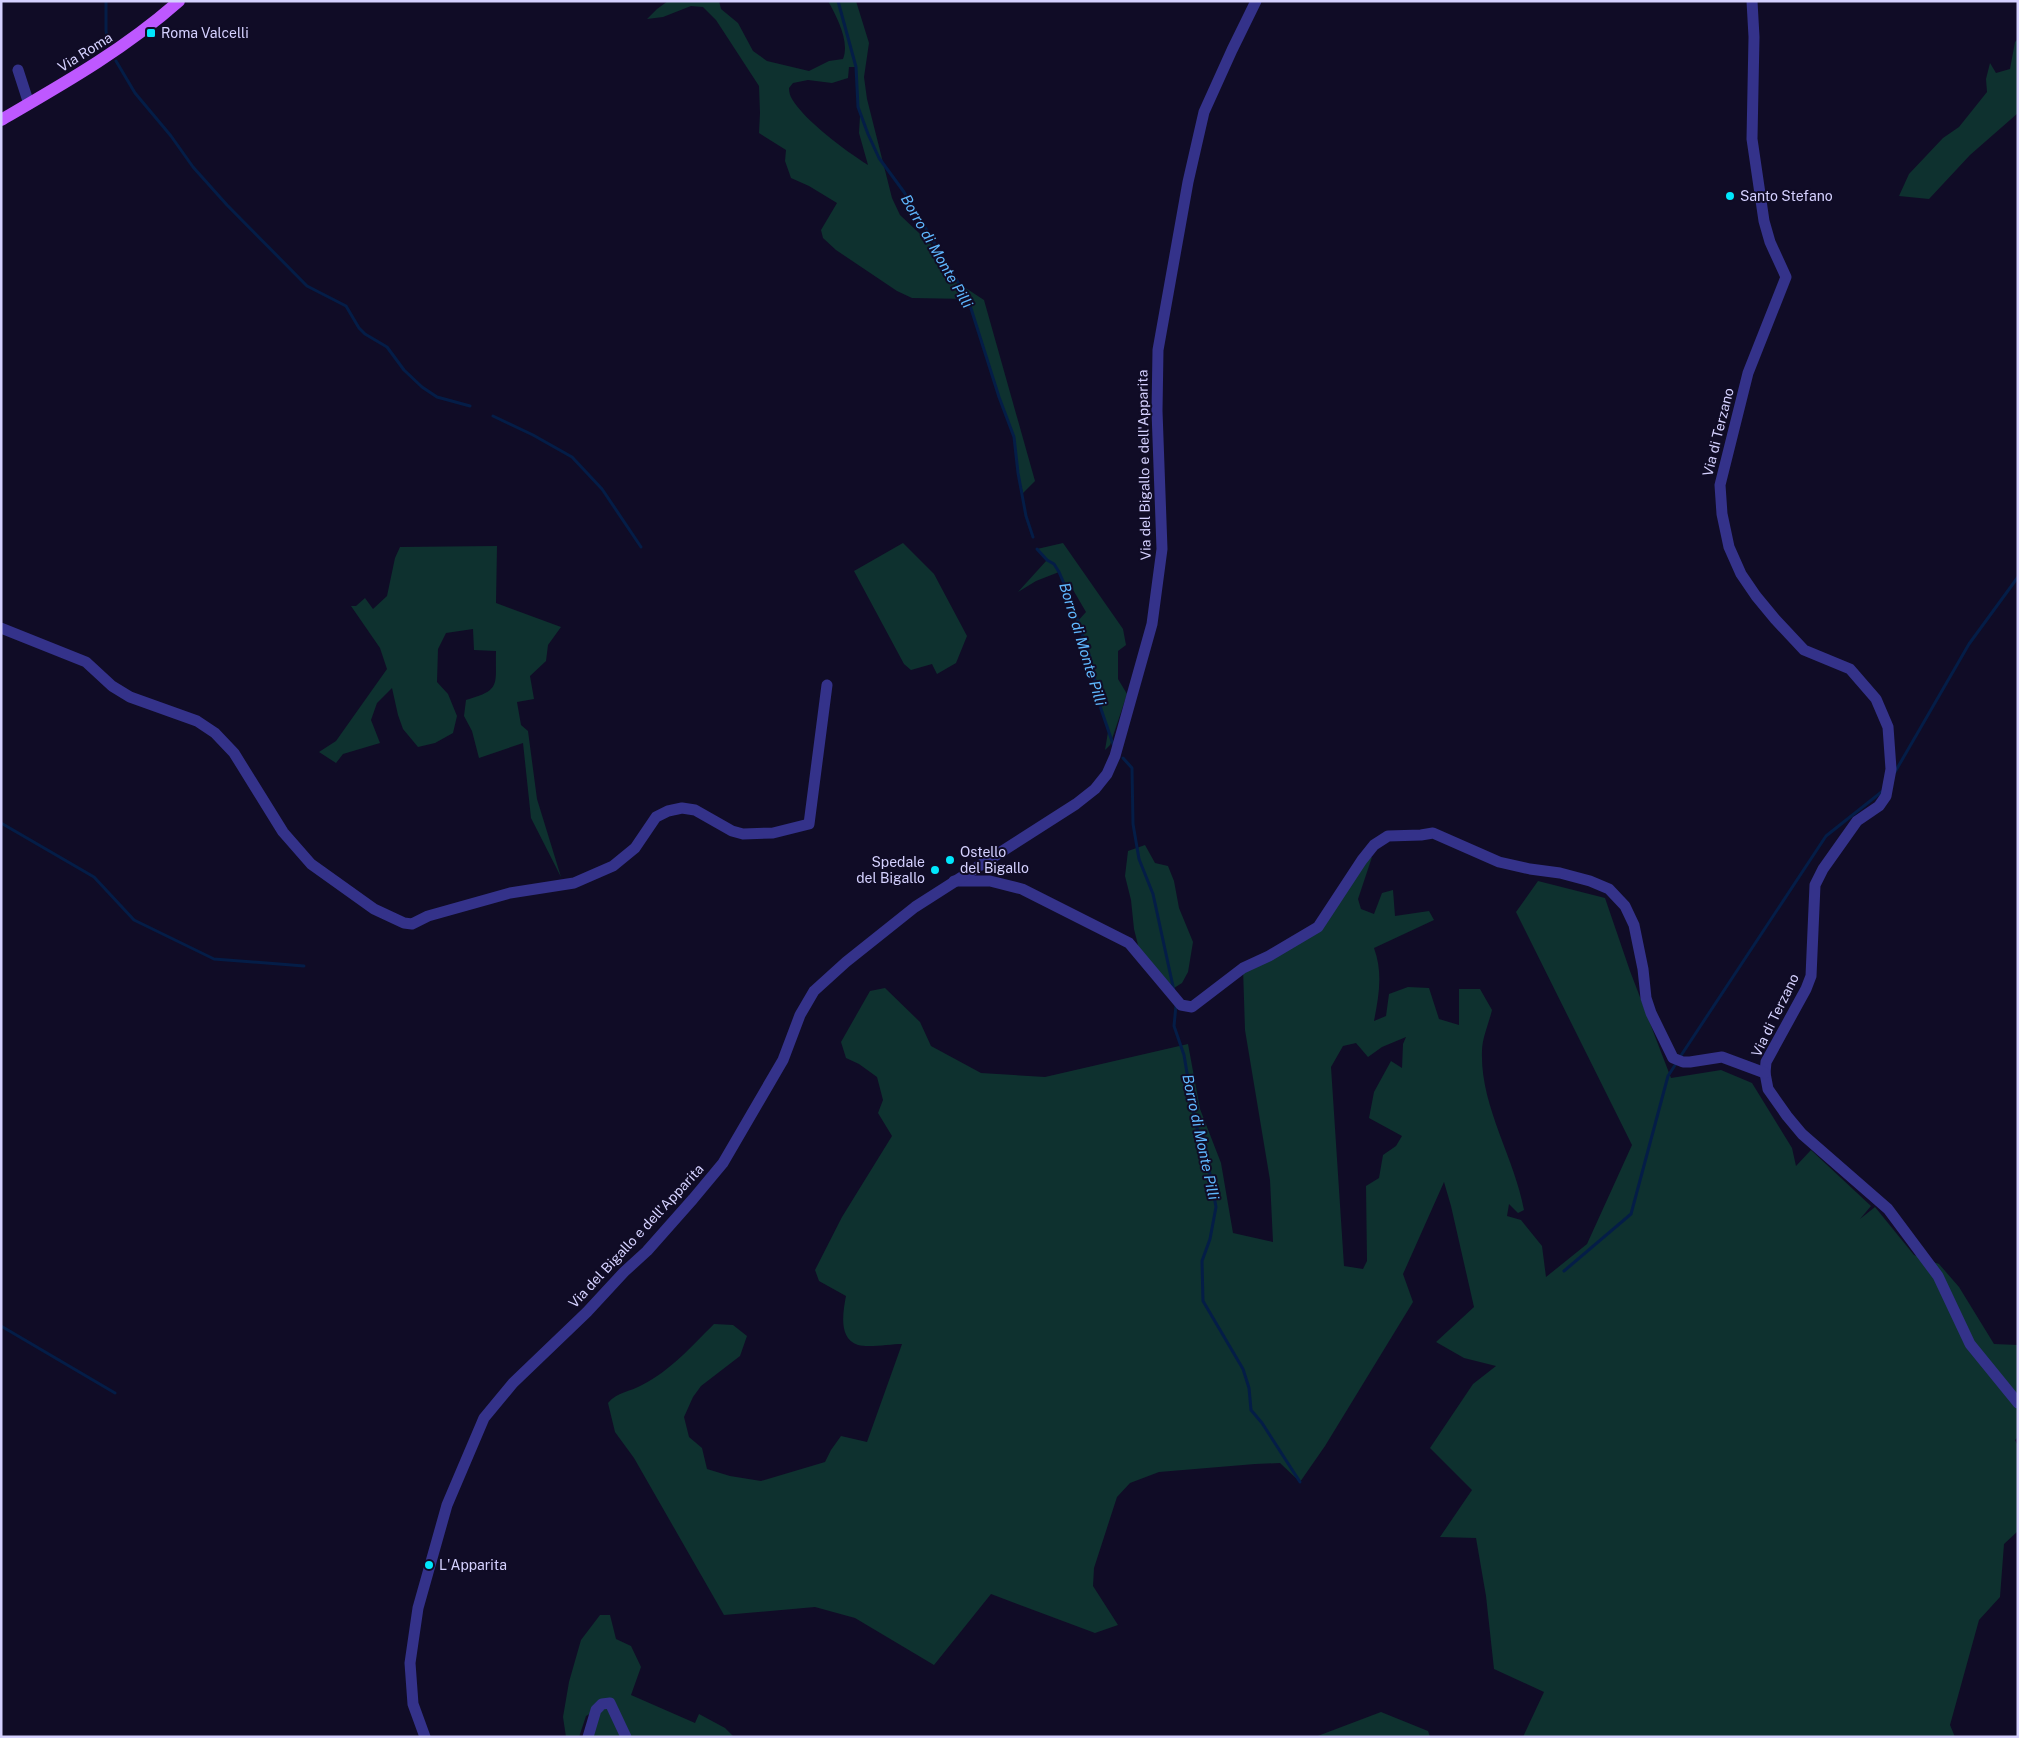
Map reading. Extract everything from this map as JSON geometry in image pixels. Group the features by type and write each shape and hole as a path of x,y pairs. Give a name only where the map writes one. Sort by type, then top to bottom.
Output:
{"main road":[{"name":"Via Roma","path":"1,120 118,49 148,28 179,1"}],"street":[{"name":"Via del Bigallo e dell'Apparita","path":"425,1737 413,1704 410,1663 418,1608 447,1504 484,1418 513,1383 647,1251 723,1163 783,1060 800,1015 814,991 898,919 954,881 1076,804 1095,789 1107,774 1115,756 1152,624 1162,549 1157,411 1158,350 1188,182 1204,112 1256,1"},
{"name":"Via di Terzano","path":"1752,1 1754,37 1752,139 1764,221 1770,242 1786,277 1748,373 1720,485 1722,514 1729,547 1741,574 1775,619 1804,650 1850,669 1876,699 1888,727 1891,769 1886,796 1879,806 1857,822 1823,869 1815,885 1810,976 1806,989 1766,1062 1765,1073 1768,1089 1802,1134 1888,1209 1938,1276 1970,1344 2018,1403"},
{"path":"18,70 29,104"},
{"path":"1,628 86,662 112,686 130,697 197,721 215,733 234,753 283,832 311,864 374,909 404,923 412,924 428,916 510,893 574,883 613,866 635,848 656,817 668,811 682,808 695,810 732,831 743,834 773,833 809,824 827,685"},
{"path":"954,881 990,881 1022,889 1130,943 1181,1006 1192,1007 1242,968 1269,956 1318,927 1374,845 1388,836 1434,833 1499,862 1530,869 1560,872 1609,889 1625,906 1634,925 1643,969 1646,998 1651,1013 1673,1058 1683,1062 1722,1057 1765,1073"},
{"path":"588,1737 596,1710 602,1704 610,1703 626,1737"}],"green space":[{"path":"668,1 719,1 721,9 738,23 753,51 767,61 809,71 829,61 843,59 845,52 844,37 839,22 828,1 856,1 869,43 864,77 867,99 892,198 900,215 937,250 961,285 984,300 1035,481 1023,493 1018,473 1014,437 999,397 968,299 912,298 897,291 836,250 823,238 821,230 837,203 809,186 791,178 785,161 786,150 759,133 759,86 716,20 703,7 691,6 663,17 647,19","holes":["849,67 856,67 860,116 859,133 868,165 838,144 806,117 791,98 789,91 793,83 808,80 832,83 848,78"]},
{"path":"2018,39 2018,113 1970,155 1929,199 1899,196 1909,174 1943,138 1959,127 1987,92 1986,79 1990,63 1996,73 2010,69 2015,42"},
{"path":"903,543 934,574 967,636 956,663 937,674 932,664 911,670 904,664 854,571"},
{"path":"1063,543 1123,629 1126,645 1118,651 1118,679 1127,694 1110,745 1105,750 1108,732 1091,661 1077,622 1086,612 1072,588 1063,581 1059,572 1036,581 1018,592 1047,560 1037,549"},
{"path":"497,546 496,603 561,627 548,645 546,661 530,676 534,699 517,702 521,725 528,731 537,799 561,877 531,818 523,743 479,758 472,731 464,716 466,700 486,693 491,689 496,679 496,651 474,650 473,629 446,633 438,649 437,682 448,694 457,716 453,733 435,743 418,747 403,729 392,688 377,703 371,720 380,743 343,754 336,763 319,752 336,741 387,669 380,648 351,606 356,606 365,598 373,609 387,596 395,558 400,547"},
{"path":"1145,845 1155,863 1168,866 1174,881 1179,908 1193,942 1188,972 1182,983 1174,988 1140,953 1134,929 1131,900 1125,876 1128,851"},
{"path":"1372,857 1358,899 1361,909 1374,914 1382,893 1393,890 1395,916 1429,911 1434,920 1374,948 1379,975 1379,993 1374,1021 1386,1016 1389,994 1408,987 1429,988 1439,1019 1459,1025 1459,989 1480,989 1492,1010 1482,1046 1486,1091 1513,1170 1524,1210 1518,1213 1509,1204 1507,1216 1521,1220 1542,1246 1546,1277 1587,1244 1632,1145 1516,912 1538,881 1605,898 1630,971 1671,1078 1721,1070 1752,1083 1792,1148 1796,1166 1811,1150 1871,1206 1860,1219 1875,1207 1914,1255 1939,1264 1959,1287 1994,1344 2018,1345 2018,1437 2015,1440 2018,1446 2018,1531 2004,1544 2000,1597 1979,1620 1950,1725 1955,1737 1523,1737 1544,1692 1494,1669 1486,1596 1476,1538 1440,1537 1472,1490 1430,1448 1473,1384 1496,1366 1464,1358 1436,1342 1474,1307 1444,1182 1403,1274 1413,1302 1325,1446 1300,1482 1280,1463 1255,1464 1159,1472 1130,1483 1117,1497 1094,1568 1093,1586 1118,1625 1095,1633 991,1594 934,1665 855,1618 815,1607 724,1615 634,1458 615,1432 608,1403 624,1392 662,1373 714,1324 733,1325 747,1336 740,1356 701,1386 693,1397 684,1417 689,1437 702,1448 707,1469 730,1476 761,1481 825,1462 841,1436 867,1442 902,1344 868,1346 852,1342 847,1337 843,1324 846,1296 819,1281 815,1270 842,1217 892,1136 878,1113 883,1100 877,1077 859,1064 846,1058 841,1042 870,991 885,988 920,1022 931,1046 981,1073 1045,1077 1188,1044 1200,1109 1221,1163 1233,1233 1273,1242 1270,1180 1245,1030 1243,968 1318,927 1362,860","holes":["1406,1037 1403,1044 1402,1068 1391,1061 1374,1092 1369,1118 1402,1136 1396,1146 1383,1155 1379,1178 1366,1186 1367,1261 1363,1269 1344,1266 1331,1067 1343,1046 1356,1043 1368,1057 1382,1047"]},
{"path":"600,1615 610,1615 616,1639 631,1646 641,1667 631,1695 695,1723 699,1714 725,1728 734,1737 588,1737 596,1710 586,1716 579,1737 566,1737 563,1717 569,1682 581,1640"},
{"path":"1381,1712 1428,1731 1430,1737 1315,1737"}],"waterway":[{"path":"106,1 108,42"},
{"name":"Borro di Monte Pilli","path":"838,1 856,67 858,107 868,134 879,158 904,192 968,299 999,397 1014,437 1026,516 1033,537"},
{"path":"116,61 135,93 171,136 193,167 227,205 307,286 346,306 359,328 365,334 387,347 404,370 422,387 437,397 470,406"},
{"path":"493,416 533,435 572,457 602,489 641,547"},
{"name":"Borro di Monte Pilli","path":"1037,549 1047,560 1054,564 1071,600 1091,661 1101,709 1114,747"},
{"path":"1895,772 1969,644 2018,577"},
{"name":"Borro di Monte Pilli","path":"1123,758 1132,768 1133,824 1139,859 1153,894 1174,991"},
{"path":"1680,1057 1826,836 1884,790"},
{"path":"1,823 94,877 134,920 214,959 304,966"},
{"name":"Borro di Monte Pilli","path":"1176,1005 1174,1026 1184,1055 1195,1121 1210,1174 1216,1207 1210,1239 1202,1261 1203,1301 1243,1369 1249,1388 1251,1410 1262,1423 1300,1482"},
{"path":"1564,1271 1631,1214 1668,1076 1677,1062"},
{"path":"1,1326 115,1393"}],"place":[{"name":"Roma Valcelli","path":"151,33"},
{"name":"Santo Stefano","path":"1730,196"},
{"name":"Ostello del Bigallo","path":"950,860"},
{"name":"Spedale del Bigallo","path":"935,870"},
{"name":"L'Apparita","path":"429,1565"}]}
